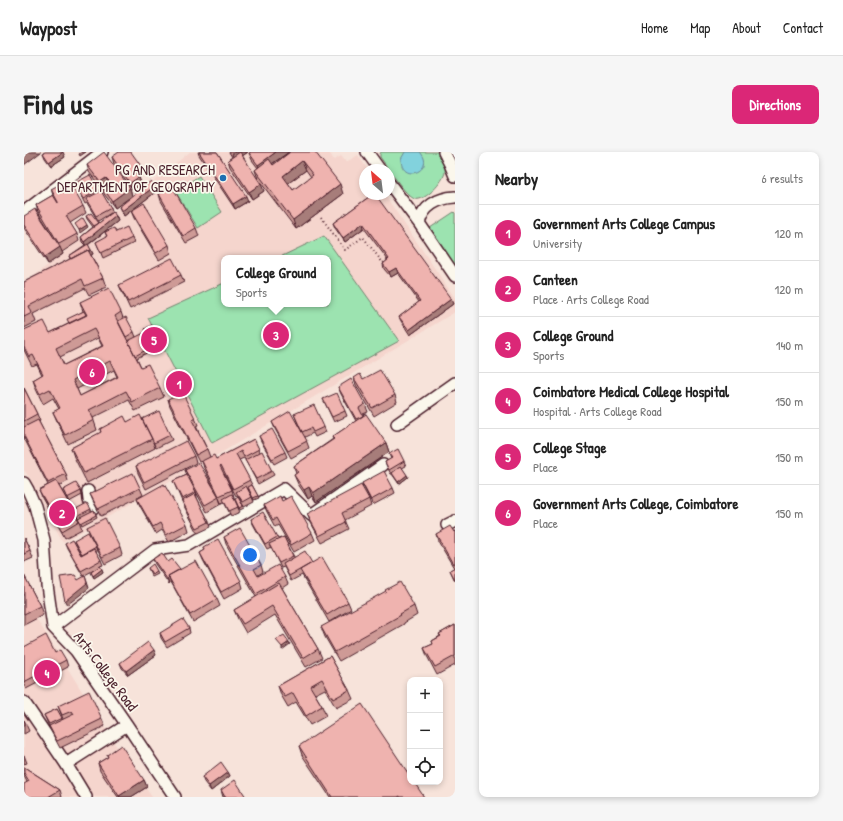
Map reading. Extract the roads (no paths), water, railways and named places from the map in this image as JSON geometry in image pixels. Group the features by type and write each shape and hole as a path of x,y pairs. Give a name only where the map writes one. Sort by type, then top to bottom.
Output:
{"street":[{"path":"24,212 102,152"},
{"path":"367,152 377,162"},
{"path":"444,152 455,175"},
{"path":"455,170 455,175"},
{"path":"395,191 455,276"},
{"path":"418,223 420,217 431,204 440,199 455,197"},
{"path":"397,424 455,383"},
{"path":"53,627 155,550 189,545 284,489 311,515 384,466"},
{"name":"Arts College Road","path":"26,488 35,506 44,540 47,585 53,627 76,651 176,797"},
{"path":"88,492 89,500 93,508"},
{"path":"24,702 66,764 82,795"},
{"path":"66,764 128,725"}],"water":[{"path":"405,152 420,152 424,159 424,164 421,169 417,172 411,173 406,171 403,167 401,159"}],"place":[{"name":"PG AND RESEARCH DEPARTMENT OF GEOGRAPHY","path":"223,178"},
{"name":"College Ground","path":"276,335"},
{"name":"College Stage","path":"154,340"},
{"name":"Government Arts College, Coimbatore","path":"92,372"},
{"name":"Government Arts College Campus","path":"179,384"},
{"name":"Canteen","path":"62,513"},
{"name":"Coimbatore Medical College Hospital","path":"47,673"}]}
